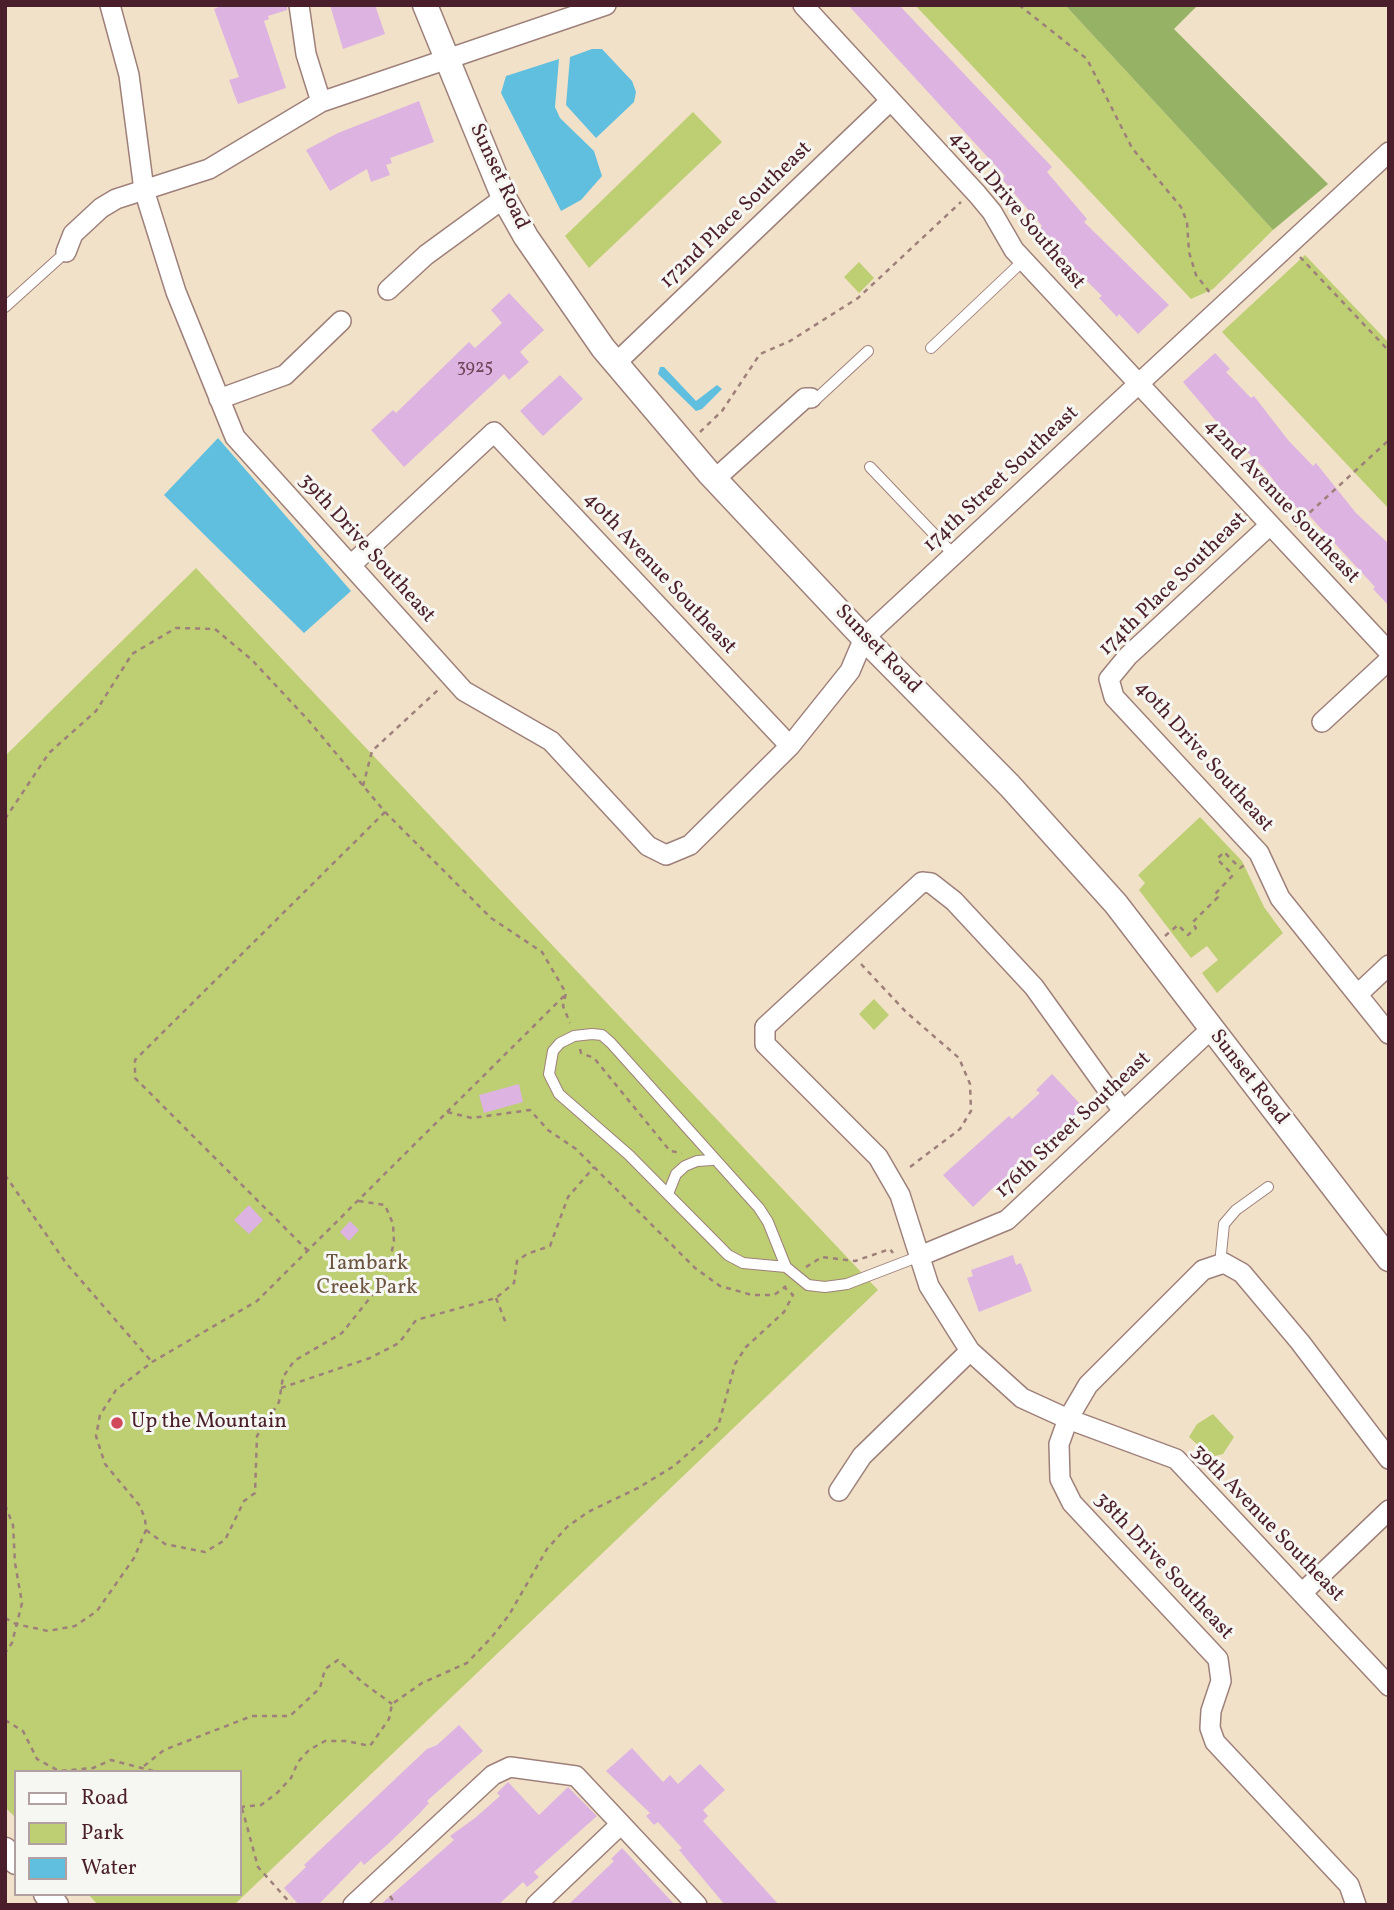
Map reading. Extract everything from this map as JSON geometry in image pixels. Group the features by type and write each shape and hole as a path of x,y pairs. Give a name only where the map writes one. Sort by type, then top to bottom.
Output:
{"street":[{"path":"110,5 129,75 144,190"},
{"path":"299,5 306,54 321,102"},
{"name":"Sunset Road","path":"425,5 445,60 504,198 526,237 616,363 715,480 864,638 1010,786 1116,904 1210,1030 1389,1259"},
{"path":"66,253 73,234 101,208 144,190 209,169 321,102 606,5"},
{"name":"42nd Drive Southeast","path":"803,5 889,102 973,190 992,212 1024,260 1139,383"},
{"name":"172nd Place Southeast","path":"616,363 889,102"},
{"name":"174th Street Southeast","path":"666,855 690,845 790,746 850,671 864,638 1389,152"},
{"name":"39th Drive Southeast","path":"144,190 176,292 235,437 464,691 551,741 648,846 666,855"},
{"path":"388,290 426,255 504,198"},
{"path":"219,399 285,375 341,321"},
{"name":"42nd Avenue Southeast","path":"1139,383 1389,652"},
{"path":"715,480 805,398 811,398"},
{"name":"40th Avenue Southeast","path":"351,565 495,432 790,746"},
{"name":"174th Place Southeast","path":"1109,679 1128,656 1276,531"},
{"path":"1322,722 1389,660"},
{"name":"40th Drive Southeast","path":"1109,679 1114,696 1259,854 1280,898 1389,1034"},
{"name":"39th Avenue Southeast","path":"1124,1111 1034,987 939,887 922,882 765,1027 765,1044 878,1157 900,1195 929,1286 970,1351 1022,1398 1068,1419 1176,1459 1389,1686"},
{"path":"1358,994 1389,965"},
{"name":"176th Street Southeast","path":"920,1256 1007,1220 1210,1030"},
{"path":"1222,1264 1242,1273 1284,1322 1389,1459"},
{"name":"38th Drive Southeast","path":"1222,1264 1203,1270 1119,1351 1088,1385 1068,1419 1059,1444 1060,1479 1072,1503 1218,1659 1221,1681 1211,1711 1210,1728 1216,1742 1349,1885 1356,1905"},
{"path":"839,1491 862,1456 970,1351"},
{"path":"1302,1593 1389,1510"},
{"path":"353,1905 493,1775 510,1768 528,1768 576,1776 698,1905"},
{"path":"536,1905 621,1824"}],"lane":[{"path":"5,307 66,253"},
{"path":"931,348 1024,260"},
{"path":"811,398 814,401 869,351"},
{"path":"870,467 954,555"},
{"path":"786,1267 743,1263 728,1255 629,1155 559,1094 549,1073 553,1051 560,1043 575,1036 602,1035 611,1042 768,1222 786,1267 808,1285 825,1287 847,1284 920,1256"},
{"path":"668,1194 676,1174 696,1161 712,1160"},
{"path":"1222,1264 1224,1224 1236,1210 1268,1187"}],"path":[{"path":"1019,5 1087,59 1132,148 1181,207 1187,222 1189,252 1196,275 1222,307"},
{"path":"686,445 722,411 760,354 790,341 858,298 973,190"},
{"path":"1288,245 1389,351"},
{"path":"1276,531 1389,440"},
{"path":"5,819 49,753 96,711 132,654 176,628 215,629 260,669 385,811 491,918 542,952 566,993 563,1006 581,1053 594,1058 670,1152 687,1153 696,1161"},
{"path":"363,786 372,751 451,677"},
{"path":"308,1251 135,1078 135,1060 385,811"},
{"path":"1149,949 1178,925 1188,935 1196,928 1192,923 1218,897 1215,894 1233,875 1217,859 1224,852 1240,868 1259,854"},
{"path":"848,950 906,1012 959,1058 970,1084 971,1111 960,1129 891,1179"},
{"path":"5,1618 16,1624 48,1630 75,1626 97,1611 134,1558 145,1530 140,1506 105,1464 96,1436 100,1415 116,1390 152,1362 257,1301 566,993"},
{"path":"447,1112 472,1118 530,1110 548,1130 576,1149 695,1268 720,1286 752,1294 774,1295 822,1257 855,1261 890,1249 900,1264"},
{"path":"281,1388 370,1358 399,1343 416,1320 496,1298 513,1283 517,1261 527,1254 551,1246 568,1197 594,1167"},
{"path":"5,1175 66,1263 152,1362"},
{"path":"145,1530 165,1544 205,1552 225,1540 244,1501 255,1493 257,1436 279,1402 283,1377 295,1361 342,1333 385,1279 394,1242 393,1224 385,1205 358,1201"},
{"path":"242,1807 261,1805 277,1793 291,1778 298,1762 309,1750 325,1741 347,1741 370,1746 389,1719 392,1704 422,1683 474,1657 509,1615 547,1549 567,1528 588,1512 638,1488 674,1466 718,1427 735,1364 746,1347 784,1312 793,1295 784,1287"},
{"path":"496,1298 507,1326"},
{"path":"5,1505 13,1525 15,1563 23,1602 12,1643 5,1653"},
{"path":"144,1766 164,1750 252,1716 290,1716 320,1688 325,1669 338,1660 392,1704"},
{"path":"5,1720 23,1731 37,1759 57,1770"},
{"path":"76,1770 93,1769 111,1760 153,1770"},
{"path":"242,1811 258,1867 292,1905"}],"green space":[{"path":"915,5 1065,5 1273,230 1213,289 1191,299"},
{"path":"1065,5 1198,5 1174,29 1328,184 1273,230"},
{"path":"693,112 722,142 589,268 565,236"},
{"path":"1305,255 1389,343 1389,509 1222,332"},
{"path":"859,262 874,278 859,293 844,277"},
{"name":"Tambark Creek Park","path":"196,568 878,1290 234,1905 98,1905 90,1896 242,1896 242,1770 14,1770 14,1816 5,1807 5,756"},
{"path":"1200,817 1242,861 1264,907 1283,933 1217,993 1202,973 1218,960 1207,946 1191,958 1139,890 1145,883 1138,875"},
{"path":"874,999 889,1015 874,1030 859,1014"},
{"path":"1213,1414 1234,1437 1223,1454 1211,1457 1189,1437 1197,1424"}],"water":[{"path":"592,49 602,49 632,81 636,92 634,102 596,138 566,105 570,57"},
{"path":"559,59 555,107 560,118 594,151 602,176 581,200 561,211 501,93 506,76"},
{"path":"660,367 664,367 696,401 717,385 722,389 702,409 696,411 658,374"},
{"path":"218,438 351,591 304,633 164,495"}],"building":[{"path":"223,5 287,5 287,10 268,16 269,19 264,21 286,88 238,104 229,80 239,77 214,9"},
{"path":"330,5 375,5 385,34 343,49"},
{"path":"848,5 899,5 1052,167 1047,172 1087,219 1084,222 1169,305 1138,334 1119,314 1117,317 1099,298 1102,296 1037,232 1042,226 1002,179 1005,176"},
{"path":"419,101 434,142 390,158 392,163 386,165 390,175 371,182 367,169 330,191 306,150 338,133"},
{"path":"509,293 544,330 520,352 529,362 509,380 504,374 404,467 371,430 393,410 396,413 469,342 475,348 502,323 491,310"},
{"path":"1215,353 1230,369 1226,372 1251,398 1254,396 1288,440 1313,466 1316,463 1356,513 1389,544 1389,606 1373,589 1375,587 1304,510 1302,513 1284,494 1265,469 1221,427 1183,382"},
{"path":"560,375 583,399 543,436 520,411"},
{"path":"1052,1074 1083,1107 998,1189 995,1186 973,1207 943,1175 1009,1116 1012,1119 1040,1093 1036,1090"},
{"path":"519,1084 523,1102 484,1113 479,1095"},
{"path":"249,1205 263,1220 249,1234 234,1220"},
{"path":"350,1221 359,1230 349,1241 340,1232"},
{"path":"1013,1255 1016,1265 1021,1263 1032,1291 979,1312 967,1278 973,1276 971,1270"},
{"path":"459,1725 483,1751 427,1801 429,1803 387,1845 364,1865 361,1861 318,1905 299,1905 284,1888 306,1867 304,1865 427,1749 437,1745"},
{"path":"632,1748 663,1782 670,1775 678,1784 700,1764 725,1790 703,1810 708,1816 703,1821 779,1905 725,1905 679,1850 682,1848 658,1822 654,1825 646,1816 650,1813 606,1771"},
{"path":"508,1782 539,1815 568,1787 597,1816 534,1872 539,1877 527,1887 523,1882 498,1905 380,1905 454,1840 450,1836 500,1796 497,1793"},
{"path":"622,1848 675,1905 568,1905 614,1861 611,1859"}],"place":[{"name":"Up the Mountain","path":"117,1423"}]}
